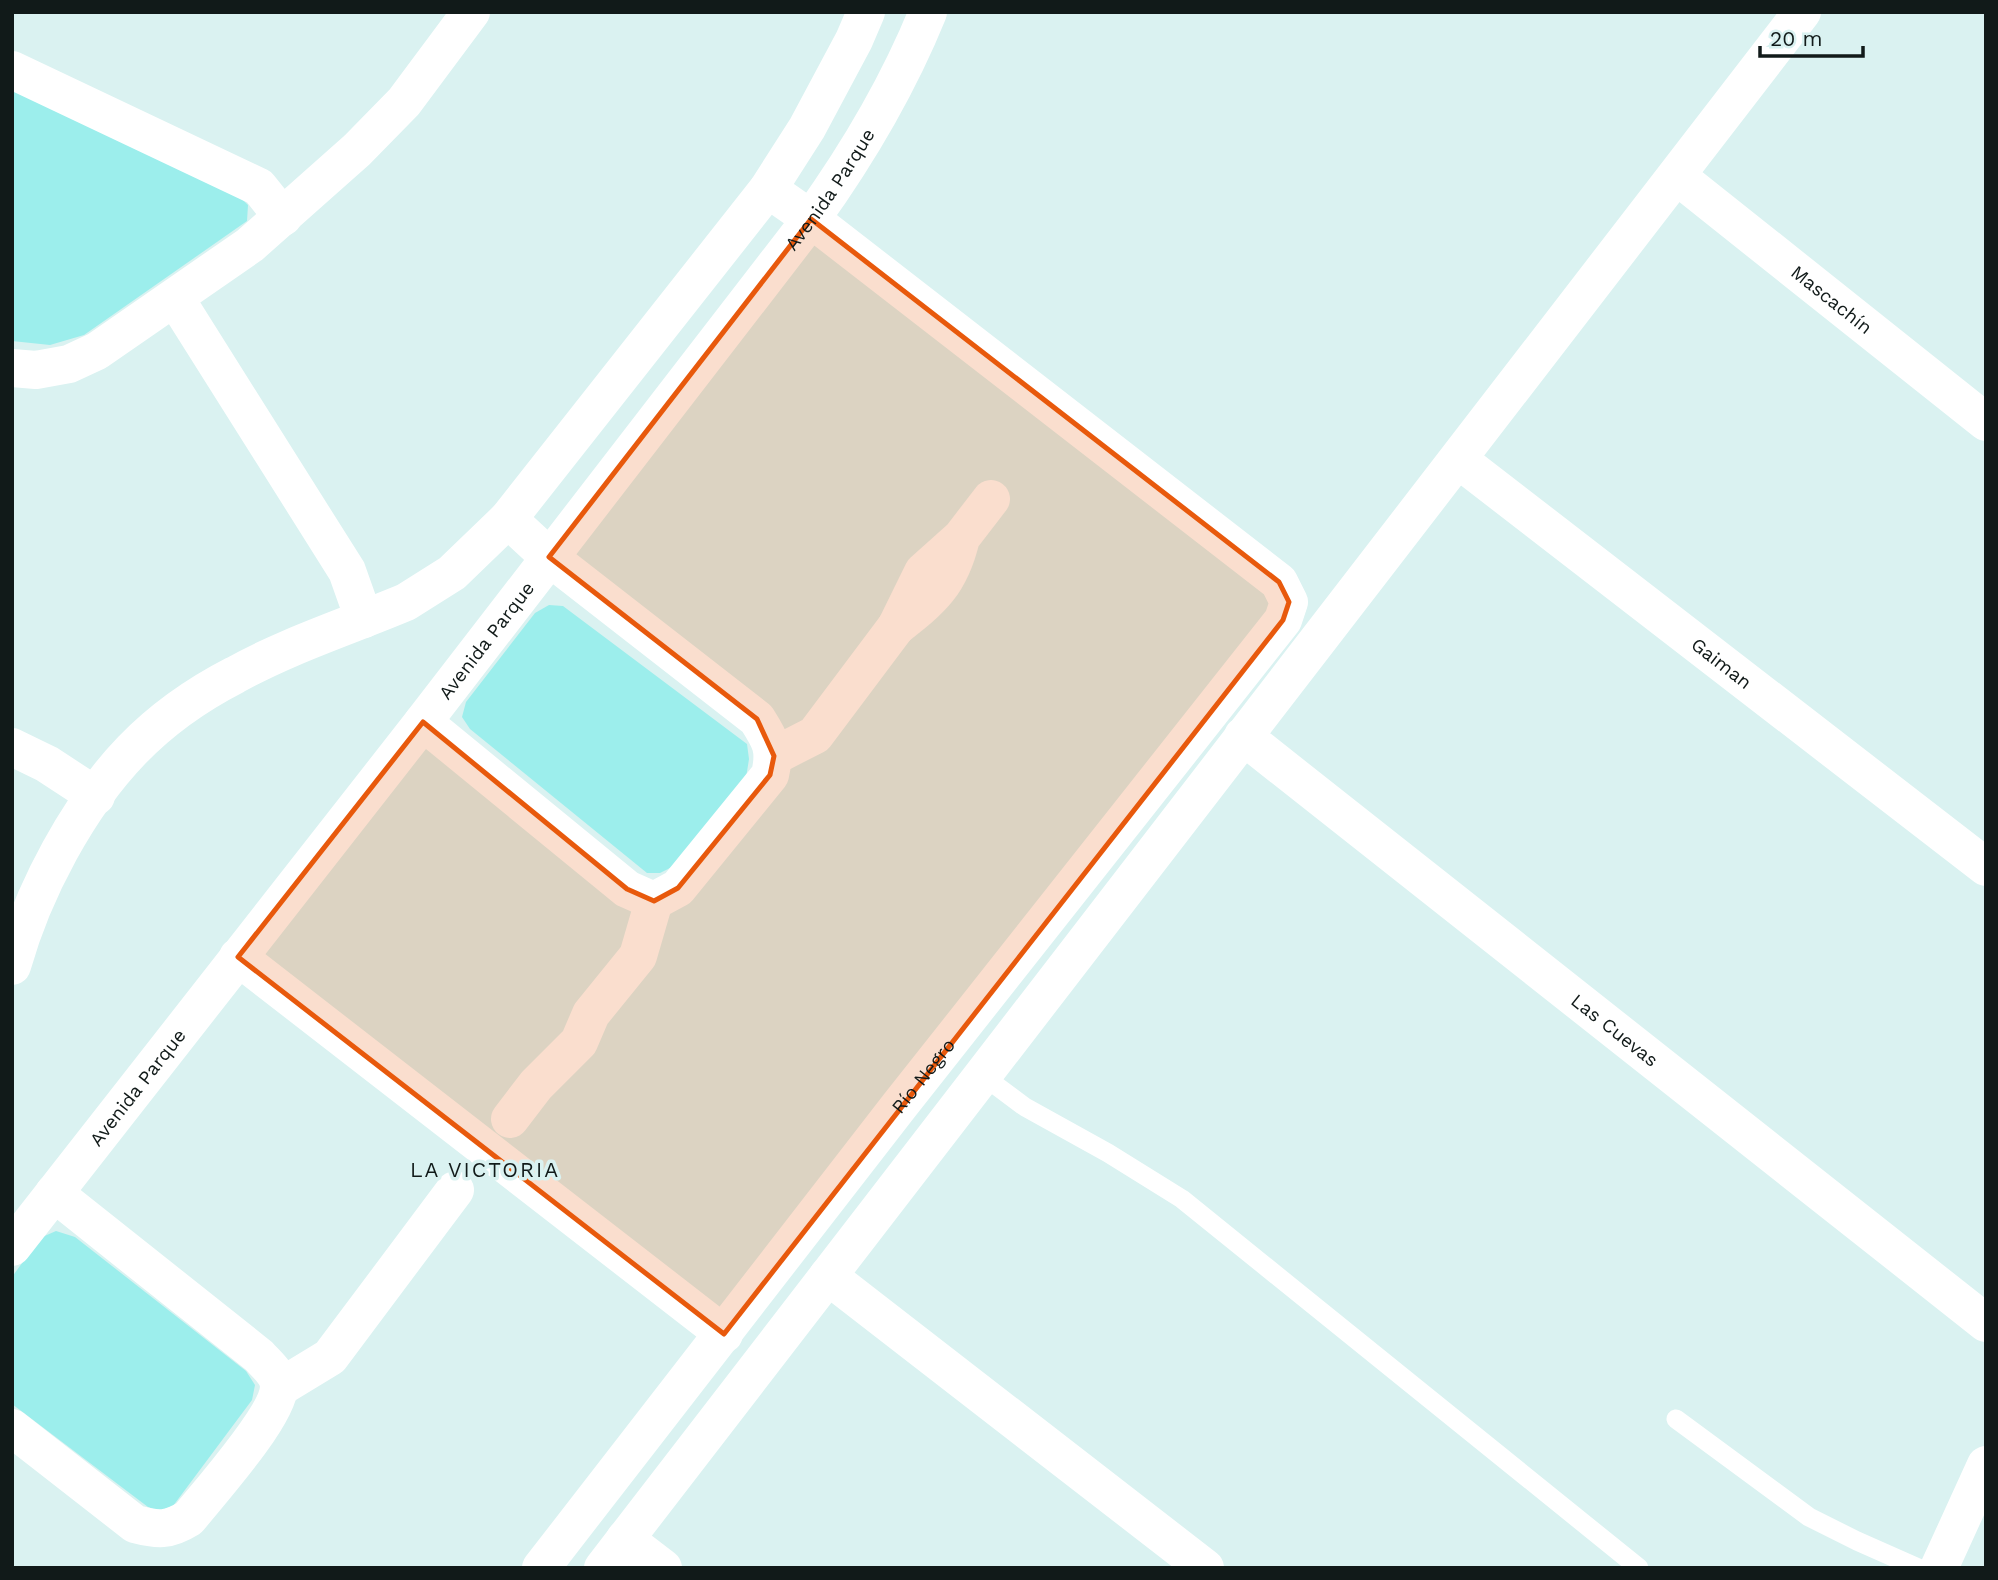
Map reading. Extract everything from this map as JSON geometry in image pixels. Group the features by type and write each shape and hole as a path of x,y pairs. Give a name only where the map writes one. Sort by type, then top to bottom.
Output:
{"street":[{"path":"12,368 36,370 69,364 97,351 250,245 357,150 404,102 471,12"},
{"path":"12,967 35,901 59,855 96,796 132,750 170,717 235,674 406,601 452,573 508,519 768,189 807,128 866,12"},
{"name":"Avenida Parque","path":"12,1247 423,722 811,219 846,171 886,100 928,12"},
{"path":"663,1568 614,1553 1802,12"},
{"path":"12,70 259,187 283,217"},
{"name":"Mascachín","path":"1677,177 1986,422"},
{"path":"768,189 811,219"},
{"name":"Río Negro","path":"541,1568 899,1106 1283,620 1289,602 1279,582 811,219"},
{"path":"174,298 347,571 365,619"},
{"name":"Gaiman","path":"1459,460 1986,867"},
{"path":"774,756 815,735 896,627 923,572 961,538 991,499"},
{"path":"508,519 549,557 757,719 774,756 770,775 678,888 654,901 638,956 591,1014 565,1033 550,1054 536,1085 510,1119"},
{"path":"423,722 627,889 654,901"},
{"name":"Las Cuevas","path":"1243,736 1986,1323"},
{"path":"12,747 47,764 96,796"},
{"path":"238,957 724,1334"},
{"path":"279,1388 330,1357 455,1190"},
{"path":"12,1428 135,1524 154,1529 173,1528 189,1518 270,1414 279,1388 275,1373 259,1356 54,1193"},
{"path":"828,1276 1205,1568"},
{"path":"1938,1568 1986,1465"}],"lane":[{"path":"982,1075 1025,1107 1108,1153 1182,1199 1639,1568"},
{"path":"1676,1419 1809,1517 1918,1568"}],"highlighted area":[{"path":"811,219 1279,582 1289,602 1283,620 724,1334 238,957 423,722 627,889 654,901 678,888 770,775 774,756 757,719 549,557"}],"shaded area":[{"path":"12,88 234,191 248,205 247,221 84,335 50,345 12,341"},
{"path":"549,605 563,606 747,744 749,759 746,778 676,865 660,873 647,873 470,729 462,717 466,702 535,613"},
{"path":"56,1231 75,1237 246,1371 255,1385 252,1400 173,1506 159,1511 148,1507 12,1404 12,1277 40,1238"}],"district":[{"name":"LA VICTORIA","path":"485,1170"}]}
